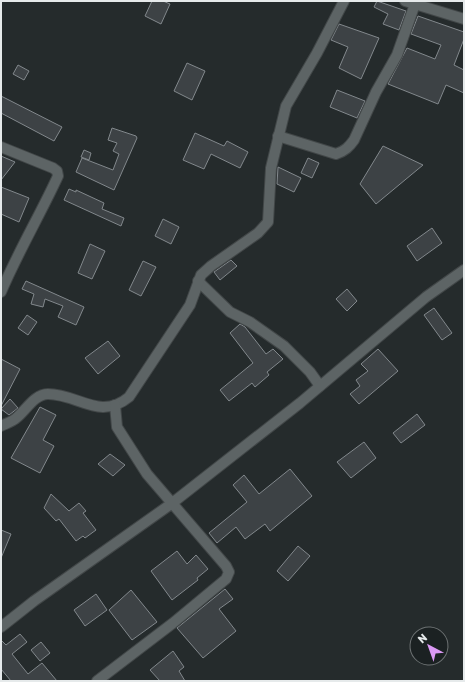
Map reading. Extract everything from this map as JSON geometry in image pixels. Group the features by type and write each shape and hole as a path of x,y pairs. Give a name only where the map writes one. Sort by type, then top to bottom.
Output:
{"street":[{"path":"1,426 14,420 36,398 43,394 62,396 97,407 115,406 129,397 138,386 190,305 194,297 198,281 205,270 258,233 268,222 271,168 286,106 318,53 344,1"},
{"path":"278,136 336,154 343,152 349,148 354,140 378,87 397,55 410,2 464,19"},
{"path":"1,147 53,168 57,171 58,176 38,218 15,260 1,292"},
{"path":"1,627 34,601 172,504 320,386 426,297 464,270"},
{"path":"198,281 230,312 250,322 284,346 310,372 320,386"},
{"path":"97,681 173,623 226,579 229,572 226,566 147,474 117,427 115,406"}],"building":[{"path":"152,1 163,1 170,4 161,24 145,16"},
{"path":"377,1 406,11 399,30 383,24 388,14 374,7"},
{"path":"418,16 464,32 464,39 454,65 464,70 464,93 446,85 438,104 388,84 407,48 435,59 441,45 411,34"},
{"path":"339,24 379,38 361,79 339,68 348,47 331,40"},
{"path":"187,63 205,71 192,100 174,91"},
{"path":"18,65 29,71 24,80 13,74"},
{"path":"337,90 365,101 357,118 330,107"},
{"path":"1,96 62,127 54,141 1,113"},
{"path":"112,128 136,136 137,138 114,190 76,172 82,158 113,170 119,154 113,151 117,143 108,140"},
{"path":"195,133 224,146 227,141 248,152 240,168 211,154 204,169 183,160"},
{"path":"383,146 423,165 376,204 360,184"},
{"path":"84,150 91,153 89,160 81,157"},
{"path":"1,156 15,162 1,180"},
{"path":"308,158 319,163 312,178 301,173"},
{"path":"278,167 301,178 294,192 277,184"},
{"path":"1,187 29,198 19,222 1,214"},
{"path":"69,189 76,192 76,190 104,203 102,209 124,218 121,226 64,200"},
{"path":"163,219 179,227 171,244 155,236"},
{"path":"432,228 442,243 417,261 407,246"},
{"path":"90,244 105,251 92,279 78,273"},
{"path":"231,260 237,266 220,280 214,272"},
{"path":"143,261 156,267 141,296 129,290"},
{"path":"26,281 84,307 76,325 58,317 63,306 45,299 43,307 31,304 34,294 22,289"},
{"path":"347,289 357,301 347,311 336,299"},
{"path":"434,308 452,333 442,340 424,315"},
{"path":"27,315 37,322 28,335 18,328"},
{"path":"240,324 245,327 266,354 273,349 283,359 267,372 269,375 255,387 252,383 229,401 220,390 253,363 230,333"},
{"path":"108,341 120,356 98,374 85,358"},
{"path":"378,349 398,371 359,404 350,394 360,386 356,380 368,371 361,364"},
{"path":"1,359 20,369 1,406"},
{"path":"10,399 18,408 9,415 1,409"},
{"path":"40,407 56,415 43,440 54,446 40,473 11,458"},
{"path":"417,414 425,425 401,443 393,433"},
{"path":"364,442 376,458 351,478 337,462"},
{"path":"110,454 125,465 113,476 98,464"},
{"path":"290,469 312,496 270,531 265,524 245,539 236,527 217,543 209,533 247,502 233,485 244,475 259,494"},
{"path":"51,494 69,511 79,503 86,511 83,513 96,530 85,538 83,536 76,541 59,519 56,521 44,508"},
{"path":"1,530 11,534 1,558"},
{"path":"298,546 310,556 288,581 277,571"},
{"path":"177,551 187,564 196,555 208,569 197,578 198,580 172,600 151,571"},
{"path":"225,589 233,599 219,609 236,631 203,658 177,628"},
{"path":"131,590 157,622 132,640 109,610"},
{"path":"96,594 107,610 85,626 74,610"},
{"path":"20,634 27,642 12,654 28,674 42,663 57,681 11,681 1,669 1,640 6,645"},
{"path":"41,642 50,653 40,661 31,650"},
{"path":"173,651 184,667 179,671 185,681 160,681 150,670"}]}
